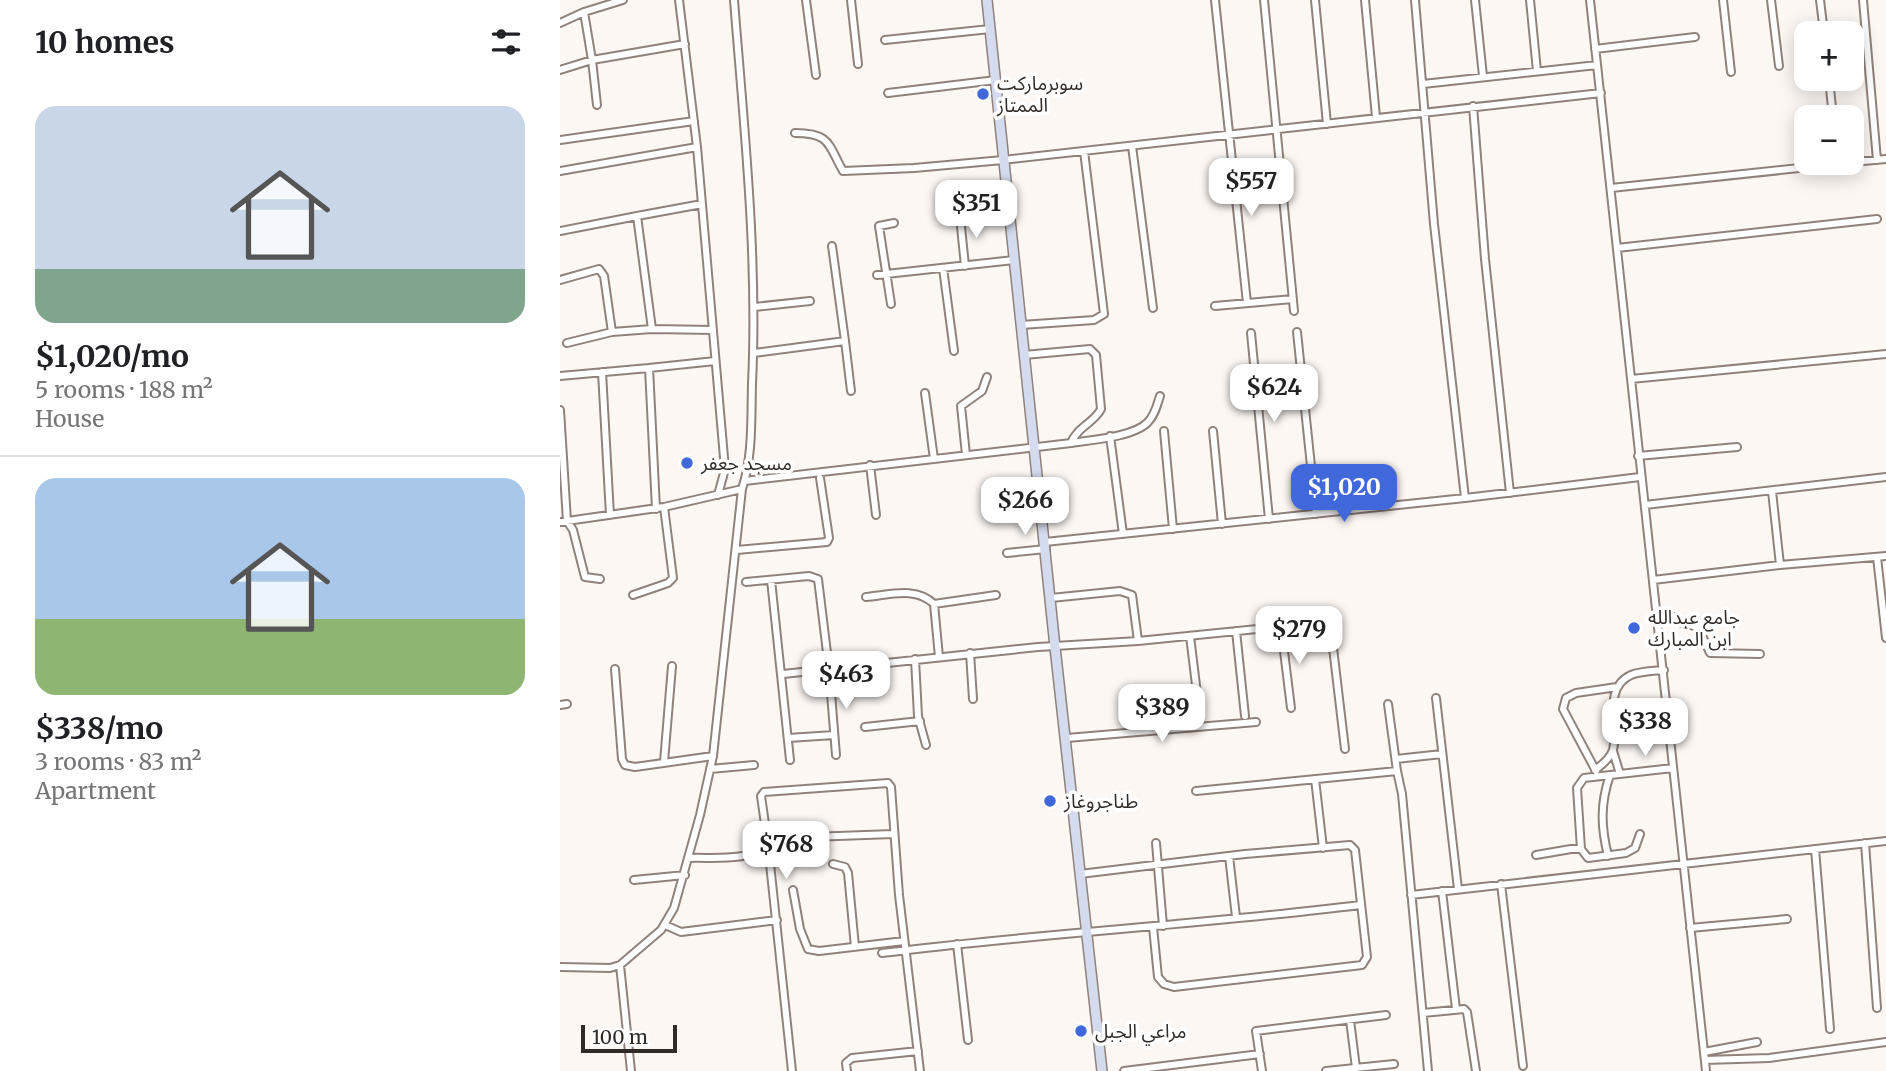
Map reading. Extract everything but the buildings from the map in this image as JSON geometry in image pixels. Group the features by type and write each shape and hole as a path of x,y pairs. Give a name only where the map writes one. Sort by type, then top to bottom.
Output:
{"street":[{"path":"560,23 584,12 623,0"},
{"path":"679,0 697,148 725,469 718,495"},
{"path":"560,967 610,968 620,965 665,925 685,875 713,756 742,489 749,462 754,353 750,186 734,0"},
{"path":"806,0 816,75"},
{"path":"851,0 858,64"},
{"path":"987,0 1102,1071"},
{"path":"1215,0 1247,303"},
{"path":"1264,0 1294,311"},
{"path":"1315,0 1327,124"},
{"path":"1365,0 1376,117"},
{"path":"1422,0 1415,0 1443,311 1465,498"},
{"path":"1475,0 1483,76"},
{"path":"1530,0 1537,71"},
{"path":"1590,0 1706,1071"},
{"path":"1723,0 1731,72"},
{"path":"1771,0 1779,66"},
{"path":"1820,0 1823,21"},
{"path":"1863,0 1877,160"},
{"path":"584,12 597,105"},
{"path":"885,40 990,29"},
{"path":"1595,49 1695,37"},
{"path":"560,70 592,60 685,44"},
{"path":"1423,83 1597,65"},
{"path":"888,93 996,80"},
{"path":"795,133 822,136 834,149 843,170 923,168 1601,93"},
{"path":"1473,106 1510,493"},
{"path":"560,140 694,121"},
{"path":"1132,146 1153,308"},
{"path":"560,171 697,148"},
{"path":"1021,325 1094,320 1104,314 1084,151"},
{"path":"1864,161 1886,159"},
{"path":"1611,188 1794,168"},
{"path":"560,231 702,204"},
{"path":"637,216 652,329"},
{"path":"960,217 965,266"},
{"path":"1617,248 1877,219"},
{"path":"891,304 879,226 894,223"},
{"path":"832,246 851,391"},
{"path":"877,275 1014,260"},
{"path":"943,268 954,351"},
{"path":"560,280 601,270 612,332"},
{"path":"1215,306 1293,299"},
{"path":"754,307 810,301"},
{"path":"567,343 612,332 652,329 713,330"},
{"path":"1297,332 1315,513"},
{"path":"1251,333 1269,519"},
{"path":"754,353 845,341"},
{"path":"1024,355 1090,349 1096,355 1101,409 1095,418 1075,433 1071,443"},
{"path":"1631,379 1886,354"},
{"path":"560,376 716,361"},
{"path":"649,368 656,509"},
{"path":"1255,377 1301,371"},
{"path":"603,372 610,515"},
{"path":"966,455 961,406 982,391 988,377"},
{"path":"925,393 934,459"},
{"path":"745,481 1111,436 1135,430 1150,421 1160,396"},
{"path":"560,410 563,521 573,530 584,577 600,579"},
{"path":"1164,431 1173,529"},
{"path":"1213,431 1222,524"},
{"path":"1111,436 1123,534"},
{"path":"1638,456 1737,447"},
{"path":"870,465 876,515"},
{"path":"1007,553 1123,534 1640,477"},
{"path":"1645,505 1886,477"},
{"path":"737,550 827,542 829,538 820,478"},
{"path":"563,521 656,509 742,489"},
{"path":"1772,491 1780,565"},
{"path":"633,595 668,583 673,578 664,507"},
{"path":"1653,580 1886,556"},
{"path":"1877,557 1886,638"},
{"path":"746,582 809,576 818,579 836,755"},
{"path":"771,580 790,760"},
{"path":"1051,598 1120,591 1132,595 1138,641"},
{"path":"866,597 917,593 934,604 996,595"},
{"path":"934,604 939,657"},
{"path":"1658,617 1670,615 1682,623 1698,627 1710,653 1760,654"},
{"path":"783,674 970,653 1138,641 1326,622 1329,626 1345,749"},
{"path":"1281,627 1291,708"},
{"path":"1236,631 1245,716"},
{"path":"1190,636 1200,718"},
{"path":"970,653 973,699"},
{"path":"915,659 920,721 926,745"},
{"path":"664,762 672,666"},
{"path":"615,669 623,763 635,766 713,756"},
{"path":"1620,774 1613,751 1616,687 1633,674 1664,670"},
{"path":"1604,792 1563,709 1566,698 1576,693 1616,687"},
{"path":"1436,698 1458,889"},
{"path":"1388,704 1398,771 1428,1071"},
{"path":"865,727 920,721"},
{"path":"1067,738 1256,722"},
{"path":"788,738 834,735"},
{"path":"1596,775 1613,751"},
{"path":"1396,758 1442,754"},
{"path":"710,769 754,765"},
{"path":"1640,834 1638,844 1630,852 1588,858 1581,849 1577,788 1584,778 1596,775 1673,768"},
{"path":"1196,790 1398,771"},
{"path":"1608,856 1601,811 1610,775"},
{"path":"1315,779 1323,848"},
{"path":"793,1071 762,794 888,783 891,788 904,941 920,1071"},
{"path":"689,859 752,854 761,851 774,840 783,838 894,834"},
{"path":"1411,895 1886,841"},
{"path":"1156,843 1163,926"},
{"path":"1865,844 1877,1008"},
{"path":"1080,874 1229,856 1354,846 1367,957 1362,965 1174,987 1164,984 1158,977 1153,927"},
{"path":"1535,855 1581,849"},
{"path":"1815,849 1830,1029"},
{"path":"1229,856 1236,917"},
{"path":"833,864 845,867 848,873 855,947"},
{"path":"634,880 685,875"},
{"path":"1502,884 1523,1066"},
{"path":"793,890 800,929 808,949 819,951 904,941"},
{"path":"1441,891 1456,1009"},
{"path":"882,953 1360,905"},
{"path":"1690,928 1787,919"},
{"path":"665,925 681,932 777,920"},
{"path":"957,944 968,1040"},
{"path":"620,965 631,1071"},
{"path":"1423,1013 1456,1009 1464,1009 1467,1012 1476,1071"},
{"path":"1262,1071 1256,1031 1386,1015"},
{"path":"1350,1020 1356,1068"},
{"path":"1704,1052 1758,1042"},
{"path":"1704,1060 1769,1058 1886,1042"},
{"path":"847,1071 846,1063 852,1058 918,1051"},
{"path":"1124,1071 1260,1054"},
{"path":"1326,1071 1394,1064"}],"place":[{"name":"سوبرماركت الممتاز","path":"983,94"},
{"name":"مسجد جعفر","path":"687,463"},
{"name":"جامع عبدالله ابن المبارك","path":"1634,628"},
{"name":"طناجروغاز","path":"1050,801"},
{"name":"مراعي الجبل","path":"1081,1031"}]}
